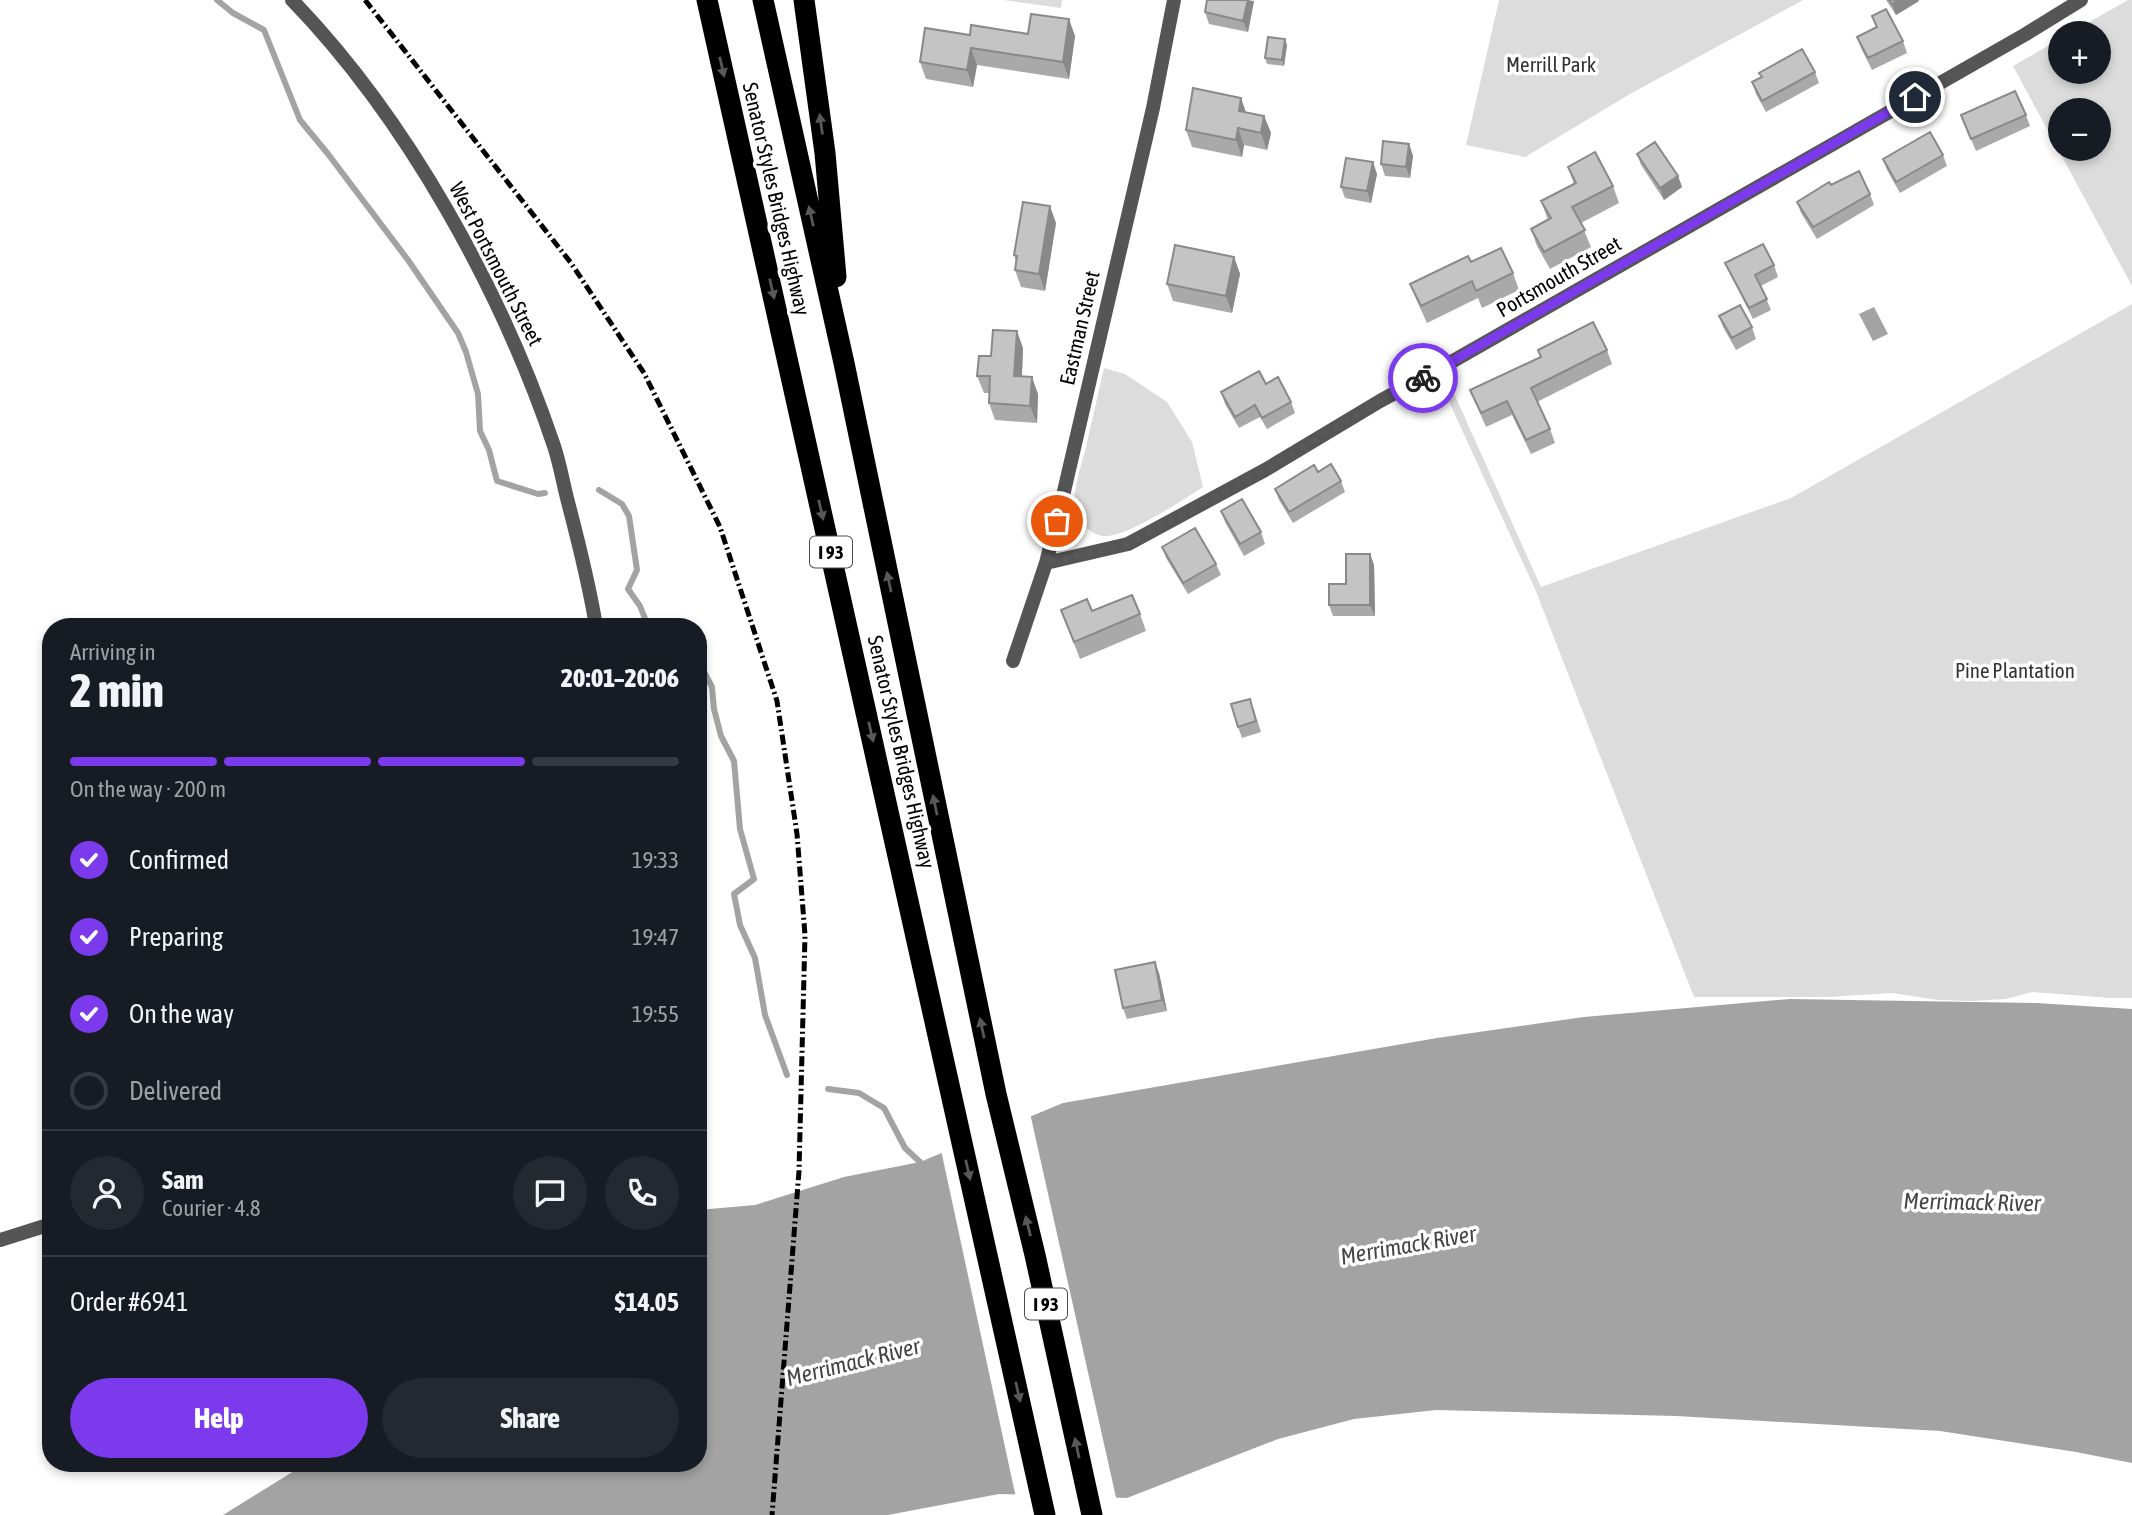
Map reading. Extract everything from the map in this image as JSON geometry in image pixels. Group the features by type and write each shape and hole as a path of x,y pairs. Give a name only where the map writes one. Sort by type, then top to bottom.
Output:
{"highway":[{"name":"Senator Styles Bridges Highway","path":"707,0 1045,1515"},
{"name":"I 93","path":"764,0 844,363 996,1094 1035,1255 1092,1515"},
{"path":"804,0 825,153 844,363"}],"street":[{"name":"West Portsmouth Street","path":"292,0 356,75 409,148 477,263 524,364 554,448 594,618"},
{"name":"Eastman Street","path":"1013,661 1046,563 1062,500 1153,108 1174,0"},
{"name":"Portsmouth Street","path":"1046,563 1128,544 1265,470 1380,401 1742,197 2081,0"},
{"path":"0,1240 42,1227"}],"green space":[{"path":"1003,0 1062,0 1061,8"},
{"name":"Merrill Park","path":"1499,0 1803,0 1630,94 1525,157 1466,145"},
{"path":"2132,0 2132,286 2064,161 2111,161 2111,98 2048,98 2048,131 2013,66 2048,46 2048,84 2111,84 2111,21 2091,21"},
{"name":"Pine Plantation","path":"2132,304 2132,998 2032,992 2006,999 1973,1001 1938,1000 1892,993 1828,997 1694,997 1535,589 1445,393 1452,389 1541,587 1791,498"},
{"path":"1104,368 1125,374 1167,402 1192,442 1203,487 1129,530 1107,536 1092,532 1083,525 1074,505"}],"water":[{"path":"1874,307 1888,334 1873,341 1859,314"},
{"name":"Merrimack River","path":"1790,999 2037,1003 2132,1009 2132,1463 1940,1431 1676,1416 1436,1410 1354,1419 1278,1439 1127,1498 999,1494 888,1515 223,1515 292,1472 707,1472 707,1209 755,1205 844,1177 920,1162 1063,1103 1437,1038 1584,1017"}],"pier":[{"path":"1030,1113 1117,1502 1016,1498 941,1150"}],"building":[{"path":"1207,0 1248,0 1243,21 1205,12"},
{"path":"1886,9 1903,41 1868,58 1857,37 1877,27 1872,16"},
{"path":"1031,14 1069,19 1063,62 971,48 967,70 920,62 925,28 970,35 971,25 1028,34"},
{"path":"1268,37 1285,39 1282,60 1265,58"},
{"path":"1802,49 1815,72 1762,101 1752,82 1762,77 1759,73"},
{"path":"1193,88 1241,98 1239,111 1264,116 1261,133 1238,128 1236,140 1186,130"},
{"path":"2015,91 2026,115 1971,139 1961,115"},
{"path":"1930,132 1943,155 1896,182 1883,159"},
{"path":"1383,141 1409,144 1406,167 1381,164"},
{"path":"1655,142 1678,176 1660,188 1637,154"},
{"path":"1595,152 1613,186 1572,207 1585,230 1544,252 1531,229 1551,218 1541,201 1576,183 1568,167"},
{"path":"1346,158 1373,162 1367,191 1341,187"},
{"path":"1859,171 1870,194 1813,227 1797,202 1829,182 1831,185"},
{"path":"1023,202 1050,206 1039,274 1015,270 1017,256 1014,255"},
{"path":"1763,244 1774,265 1755,275 1767,299 1749,308 1725,263"},
{"path":"1175,245 1234,257 1226,296 1167,284"},
{"path":"1501,248 1513,273 1476,291 1472,281 1421,306 1410,284 1468,256 1471,262"},
{"path":"1740,305 1752,327 1732,338 1719,316"},
{"path":"1593,322 1607,350 1531,388 1550,429 1526,440 1507,401 1481,413 1470,390 1541,357 1538,350"},
{"path":"993,330 1017,331 1014,376 1032,377 1030,406 989,403 990,376 977,376 979,356 991,356"},
{"path":"1259,371 1266,384 1278,377 1291,402 1262,418 1255,405 1235,417 1221,392"},
{"path":"1331,464 1341,481 1289,512 1275,489 1314,465 1318,472"},
{"path":"1242,499 1261,532 1240,544 1221,511"},
{"path":"1195,528 1216,564 1183,583 1162,547"},
{"path":"1346,554 1370,554 1370,605 1329,605 1329,584 1346,584"},
{"path":"1132,595 1140,614 1074,642 1061,610 1087,599 1092,611"},
{"path":"1250,699 1256,721 1238,727 1231,704"},
{"path":"1155,962 1162,1000 1123,1008 1115,970"}],"waterway":[{"path":"217,0 233,13 264,30 300,120 408,260 458,333 478,394 480,431 489,450 497,481 538,494 545,493"},
{"path":"599,490 622,504 629,516 637,570 628,589 645,618"},
{"path":"707,678 712,687 721,736 734,761 740,829 754,879 734,894 740,925 755,958 765,1015 787,1075"},
{"path":"828,1089 859,1093 884,1108 905,1148 920,1162 922,1170"}],"railway":[{"path":"365,0 571,263 644,373 720,527 777,701 797,834 805,935 799,1171 772,1515"}],"way so far":[{"path":"1057,521 1046,563 1128,544 1265,470 1423,378"}],"route":[{"path":"1423,378 1915,97"}]}
